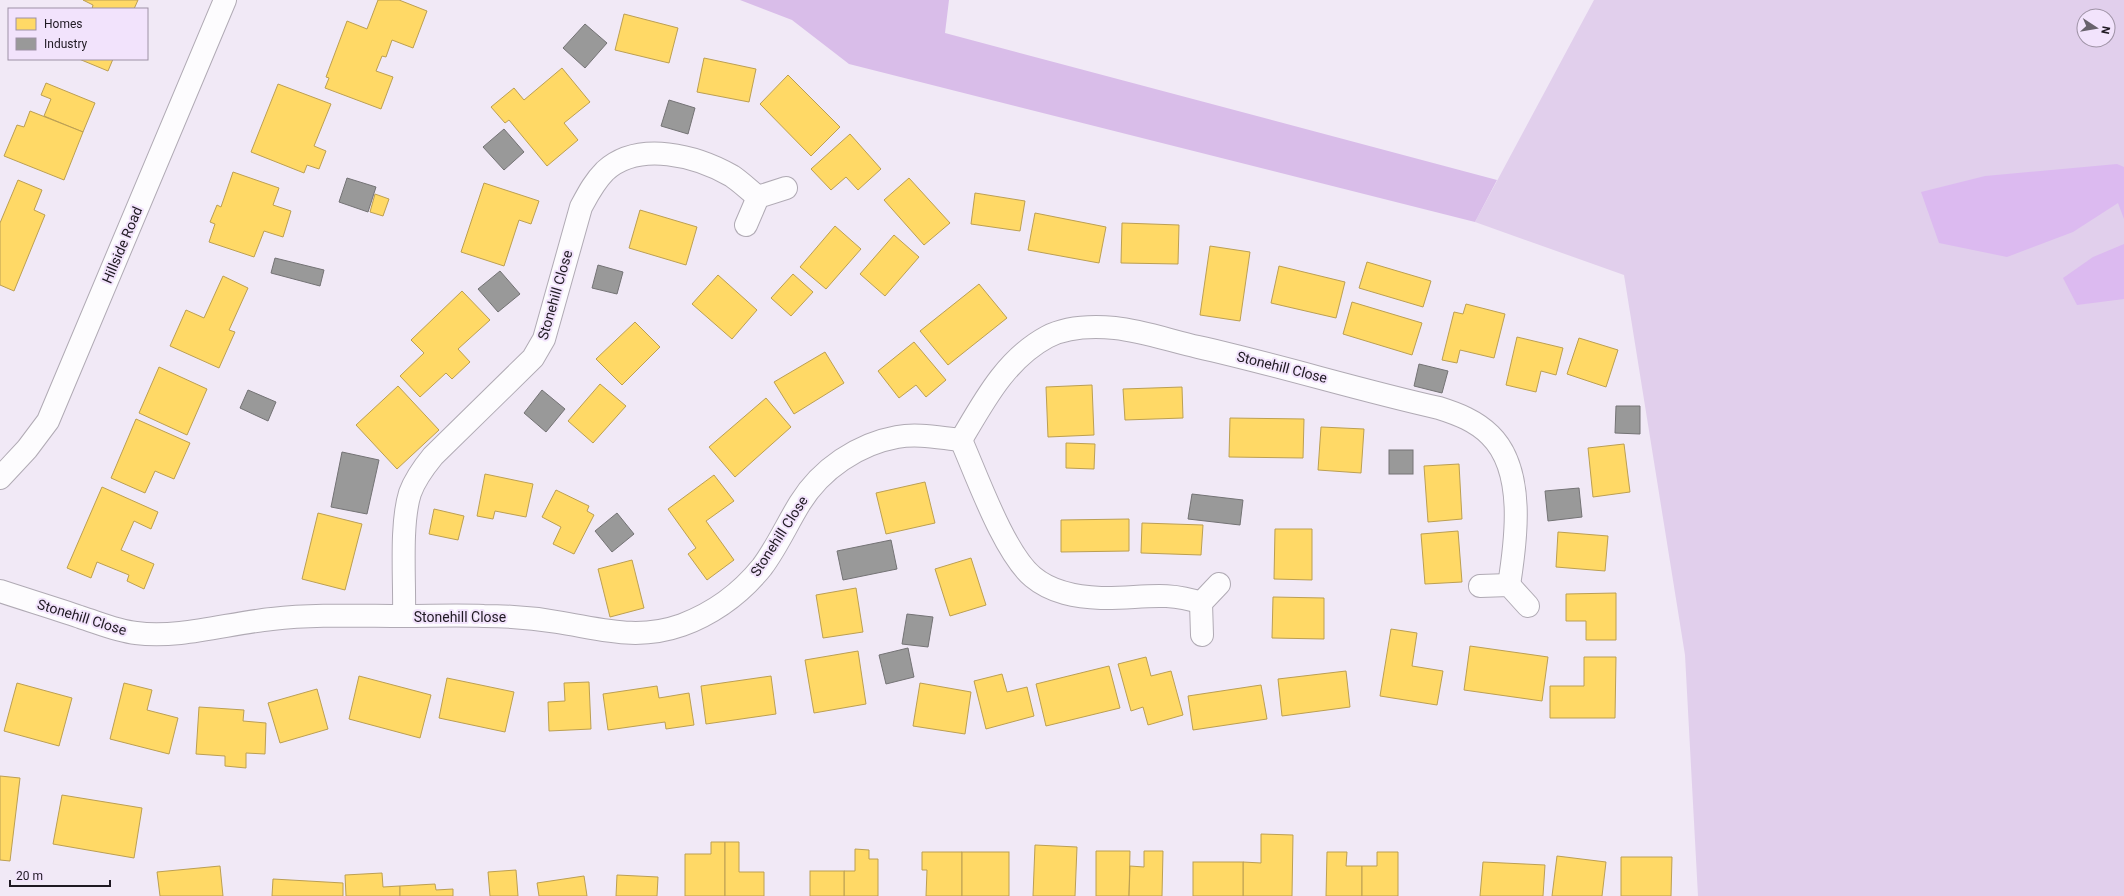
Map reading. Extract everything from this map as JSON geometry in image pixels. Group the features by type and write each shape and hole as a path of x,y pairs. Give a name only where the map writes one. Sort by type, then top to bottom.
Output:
{"street":[{"name":"Hillside Road","path":"0,478 28,449 48,420 225,0"},
{"name":"Stonehill Close","path":"404,616 406,513 411,492 420,473 432,456 533,358 544,339 552,319 581,207 592,187 606,170 621,161 642,155 663,154 686,158 710,165 733,177 758,198"},
{"path":"746,225 758,198 786,188"},
{"name":"Stonehill Close","path":"0,591 119,630 154,635 272,619 334,615 482,616 529,618 612,633 634,635 659,631 682,625 725,603 746,586 763,565 778,542 800,502 816,482 835,464 855,451 875,442 899,436 923,436 960,440 992,388 1028,349 1048,337 1069,329 1091,327 1116,328 1143,333 1343,383 1461,416 1477,424 1491,435 1504,453 1511,473 1516,538 1509,585"},
{"path":"960,440 1008,544 1020,563 1033,577 1062,593 1081,596 1102,598 1170,595 1201,603"},
{"path":"1202,635 1201,603 1219,584"},
{"path":"1480,586 1509,585 1528,606"}],"shaded area":[{"path":"740,0 949,0 945,33 1497,180 1475,222 849,64 792,20"},
{"path":"1594,0 2124,0 2124,896 1698,896 1685,655 1624,275 1475,222"},
{"path":"2117,164 2124,167 2124,219 2118,203 2073,232 2007,257 1939,243 1921,192 1985,176"},
{"path":"2124,244 2124,299 2077,305 2063,278 2093,257"}],"building: Homes":[{"path":"83,0 138,0 134,8 92,8 93,5"},
{"path":"378,0 399,0 427,11 413,48 392,40 386,57 382,56 376,71 393,77 381,109 325,88 329,78 326,77 347,21 367,29"},
{"path":"624,14 678,28 669,63 615,50"},
{"path":"704,58 756,69 749,102 697,92"},
{"path":"81,60 113,60 108,71"},
{"path":"562,68 590,102 564,123 578,140 547,166 509,120 505,123 491,107 514,88 524,100"},
{"path":"788,75 840,127 811,156 760,104"},
{"path":"46,83 95,103 83,132 44,116 51,99 41,95"},
{"path":"278,84 331,104 314,146 326,151 319,169 307,165 304,173 251,152"},
{"path":"30,111 83,132 64,180 4,156 17,125 24,127"},
{"path":"850,134 881,169 858,190 846,177 831,190 811,169"},
{"path":"233,172 279,188 273,205 291,211 283,237 264,231 254,257 209,242 215,224 210,222 217,205 221,207"},
{"path":"909,178 950,223 924,245 884,200"},
{"path":"18,180 42,190 34,210 45,215 14,291 0,285 0,223"},
{"path":"484,183 539,201 531,224 519,220 504,266 461,252"},
{"path":"975,193 1025,201 1020,231 971,224"},
{"path":"375,194 389,199 383,216 370,212"},
{"path":"640,210 697,227 686,265 629,248"},
{"path":"1035,213 1106,227 1099,263 1028,250"},
{"path":"1122,223 1179,225 1178,264 1121,263"},
{"path":"835,226 861,249 826,289 800,267"},
{"path":"894,235 919,257 885,296 860,274"},
{"path":"1210,246 1250,252 1240,321 1200,315"},
{"path":"1367,262 1431,281 1423,307 1359,288"},
{"path":"1279,266 1345,282 1336,318 1271,303"},
{"path":"793,274 813,292 791,316 771,298"},
{"path":"718,275 757,310 732,339 692,304"},
{"path":"223,276 248,288 229,330 235,332 219,368 170,346 186,310 204,318"},
{"path":"979,284 1007,318 948,365 920,331"},
{"path":"462,291 490,320 458,349 470,362 452,379 446,373 420,397 400,376 424,353 411,340"},
{"path":"1352,302 1422,323 1412,355 1343,334"},
{"path":"1466,304 1505,314 1494,358 1460,350 1457,363 1442,360 1454,312 1463,314"},
{"path":"635,322 660,347 622,385 596,359"},
{"path":"1517,337 1563,348 1556,375 1541,371 1536,392 1506,385"},
{"path":"1579,338 1618,350 1606,387 1567,374"},
{"path":"914,342 946,380 926,397 916,385 899,398 878,371"},
{"path":"825,352 844,383 794,414 774,382"},
{"path":"159,367 207,389 187,435 139,413"},
{"path":"600,384 626,406 593,443 568,421"},
{"path":"1092,385 1094,435 1048,437 1046,387"},
{"path":"398,386 439,430 397,469 356,425"},
{"path":"1182,387 1183,418 1125,420 1123,389"},
{"path":"766,398 791,427 735,477 709,447"},
{"path":"1230,418 1304,419 1303,458 1229,457"},
{"path":"136,419 190,443 174,479 155,471 145,493 111,478"},
{"path":"1321,427 1364,429 1361,473 1318,470"},
{"path":"1066,443 1095,444 1094,469 1066,468"},
{"path":"1624,444 1630,492 1593,497 1588,448"},
{"path":"1459,464 1462,519 1428,522 1424,466"},
{"path":"485,474 533,484 526,517 495,511 493,519 477,516"},
{"path":"714,475 734,501 706,521 734,560 707,580 688,554 696,548 668,509"},
{"path":"925,482 935,523 886,534 876,493"},
{"path":"102,487 158,512 151,529 134,521 121,550 154,564 144,589 127,581 129,575 97,562 91,578 67,568"},
{"path":"556,490 589,506 587,511 594,515 574,554 553,544 561,527 542,517"},
{"path":"434,509 464,516 458,540 429,534"},
{"path":"318,513 362,524 345,590 302,579"},
{"path":"1129,519 1129,551 1061,552 1061,520"},
{"path":"1142,523 1203,525 1201,555 1141,553"},
{"path":"1275,529 1312,529 1312,580 1274,579"},
{"path":"1458,531 1462,582 1425,584 1421,534"},
{"path":"1558,532 1608,536 1605,571 1556,567"},
{"path":"971,558 986,605 950,616 935,569"},
{"path":"632,560 644,608 610,617 598,569"},
{"path":"856,588 863,632 823,638 816,595"},
{"path":"1616,593 1616,640 1586,640 1586,621 1566,621 1566,594"},
{"path":"1273,597 1324,598 1324,639 1272,638"},
{"path":"1391,629 1417,633 1412,666 1443,671 1437,705 1380,696"},
{"path":"1470,646 1548,657 1542,701 1464,690"},
{"path":"858,651 866,704 814,713 805,660"},
{"path":"1146,657 1151,676 1171,671 1183,715 1148,725 1143,707 1131,711 1118,664"},
{"path":"1584,657 1616,657 1615,718 1550,718 1550,686 1584,686"},
{"path":"1109,666 1120,708 1046,726 1036,684"},
{"path":"1346,671 1350,707 1282,716 1278,679"},
{"path":"1002,674 1007,692 1027,687 1034,716 986,729 974,681"},
{"path":"359,676 431,695 420,738 349,719"},
{"path":"771,676 776,714 706,724 701,686"},
{"path":"447,678 514,692 505,732 439,718"},
{"path":"589,682 591,729 549,731 548,702 565,701 564,683"},
{"path":"17,683 72,698 59,746 4,731"},
{"path":"124,683 152,690 147,710 178,718 169,754 110,739"},
{"path":"920,683 971,692 965,734 913,726"},
{"path":"1261,685 1267,719 1193,730 1188,696"},
{"path":"657,686 659,698 689,693 694,725 666,729 665,722 608,730 603,694"},
{"path":"317,689 328,729 280,743 268,703"},
{"path":"199,707 244,710 243,721 266,723 265,754 246,753 246,768 225,766 225,756 196,754"},
{"path":"0,776 20,778 10,861 0,860"},
{"path":"62,795 142,808 134,858 53,844"},
{"path":"1261,834 1293,835 1292,896 1243,896 1243,862 1261,863"},
{"path":"711,842 725,842 725,896 685,896 685,854 711,854"},
{"path":"725,842 739,842 739,872 764,872 764,896 725,896"},
{"path":"1035,845 1077,847 1075,896 1033,896"},
{"path":"855,849 869,850 869,859 878,859 878,896 844,896 844,871 855,871"},
{"path":"1096,851 1130,851 1129,896 1096,896"},
{"path":"1144,851 1163,851 1162,896 1129,896 1130,866 1144,867"},
{"path":"922,852 962,852 962,896 926,896 927,870 922,870"},
{"path":"962,852 1009,852 1009,896 962,896"},
{"path":"1327,852 1347,852 1346,866 1362,866 1362,896 1326,896"},
{"path":"1377,852 1398,852 1398,896 1362,896 1362,866 1377,866"},
{"path":"1557,856 1606,862 1602,896 1552,896"},
{"path":"1621,857 1672,857 1671,896 1621,896"},
{"path":"1193,862 1243,862 1243,896 1193,896"},
{"path":"1483,862 1545,865 1543,896 1480,896"},
{"path":"220,866 223,896 160,896 157,872"},
{"path":"516,870 518,896 490,896 488,872"},
{"path":"810,871 844,871 844,896 810,896"},
{"path":"382,873 383,887 400,886 400,896 346,896 345,875"},
{"path":"617,875 658,877 657,896 616,896"},
{"path":"584,876 587,896 539,896 537,883"},
{"path":"273,879 343,883 343,896 272,896"},
{"path":"435,884 436,890 453,889 453,896 400,896 400,886"}],"building: Industry":[{"path":"585,24 607,43 585,68 563,48"},
{"path":"669,100 695,108 688,134 661,126"},
{"path":"504,129 524,152 504,170 483,147"},
{"path":"347,178 376,187 368,212 339,202"},
{"path":"275,258 324,270 320,286 271,273"},
{"path":"598,265 623,272 617,294 592,288"},
{"path":"500,271 520,294 498,312 478,289"},
{"path":"1419,364 1448,371 1442,393 1414,386"},
{"path":"248,390 276,402 268,421 240,408"},
{"path":"542,390 565,409 546,432 524,413"},
{"path":"1616,406 1640,406 1640,434 1615,433"},
{"path":"1389,450 1413,450 1413,474 1389,474"},
{"path":"342,452 379,460 367,514 331,507"},
{"path":"1579,488 1582,517 1548,521 1545,491"},
{"path":"1192,494 1243,500 1240,525 1188,519"},
{"path":"617,513 634,534 612,552 595,531"},
{"path":"891,540 897,569 843,580 837,551"},
{"path":"907,614 933,617 928,647 902,644"},
{"path":"908,648 914,677 886,684 879,655"}]}
